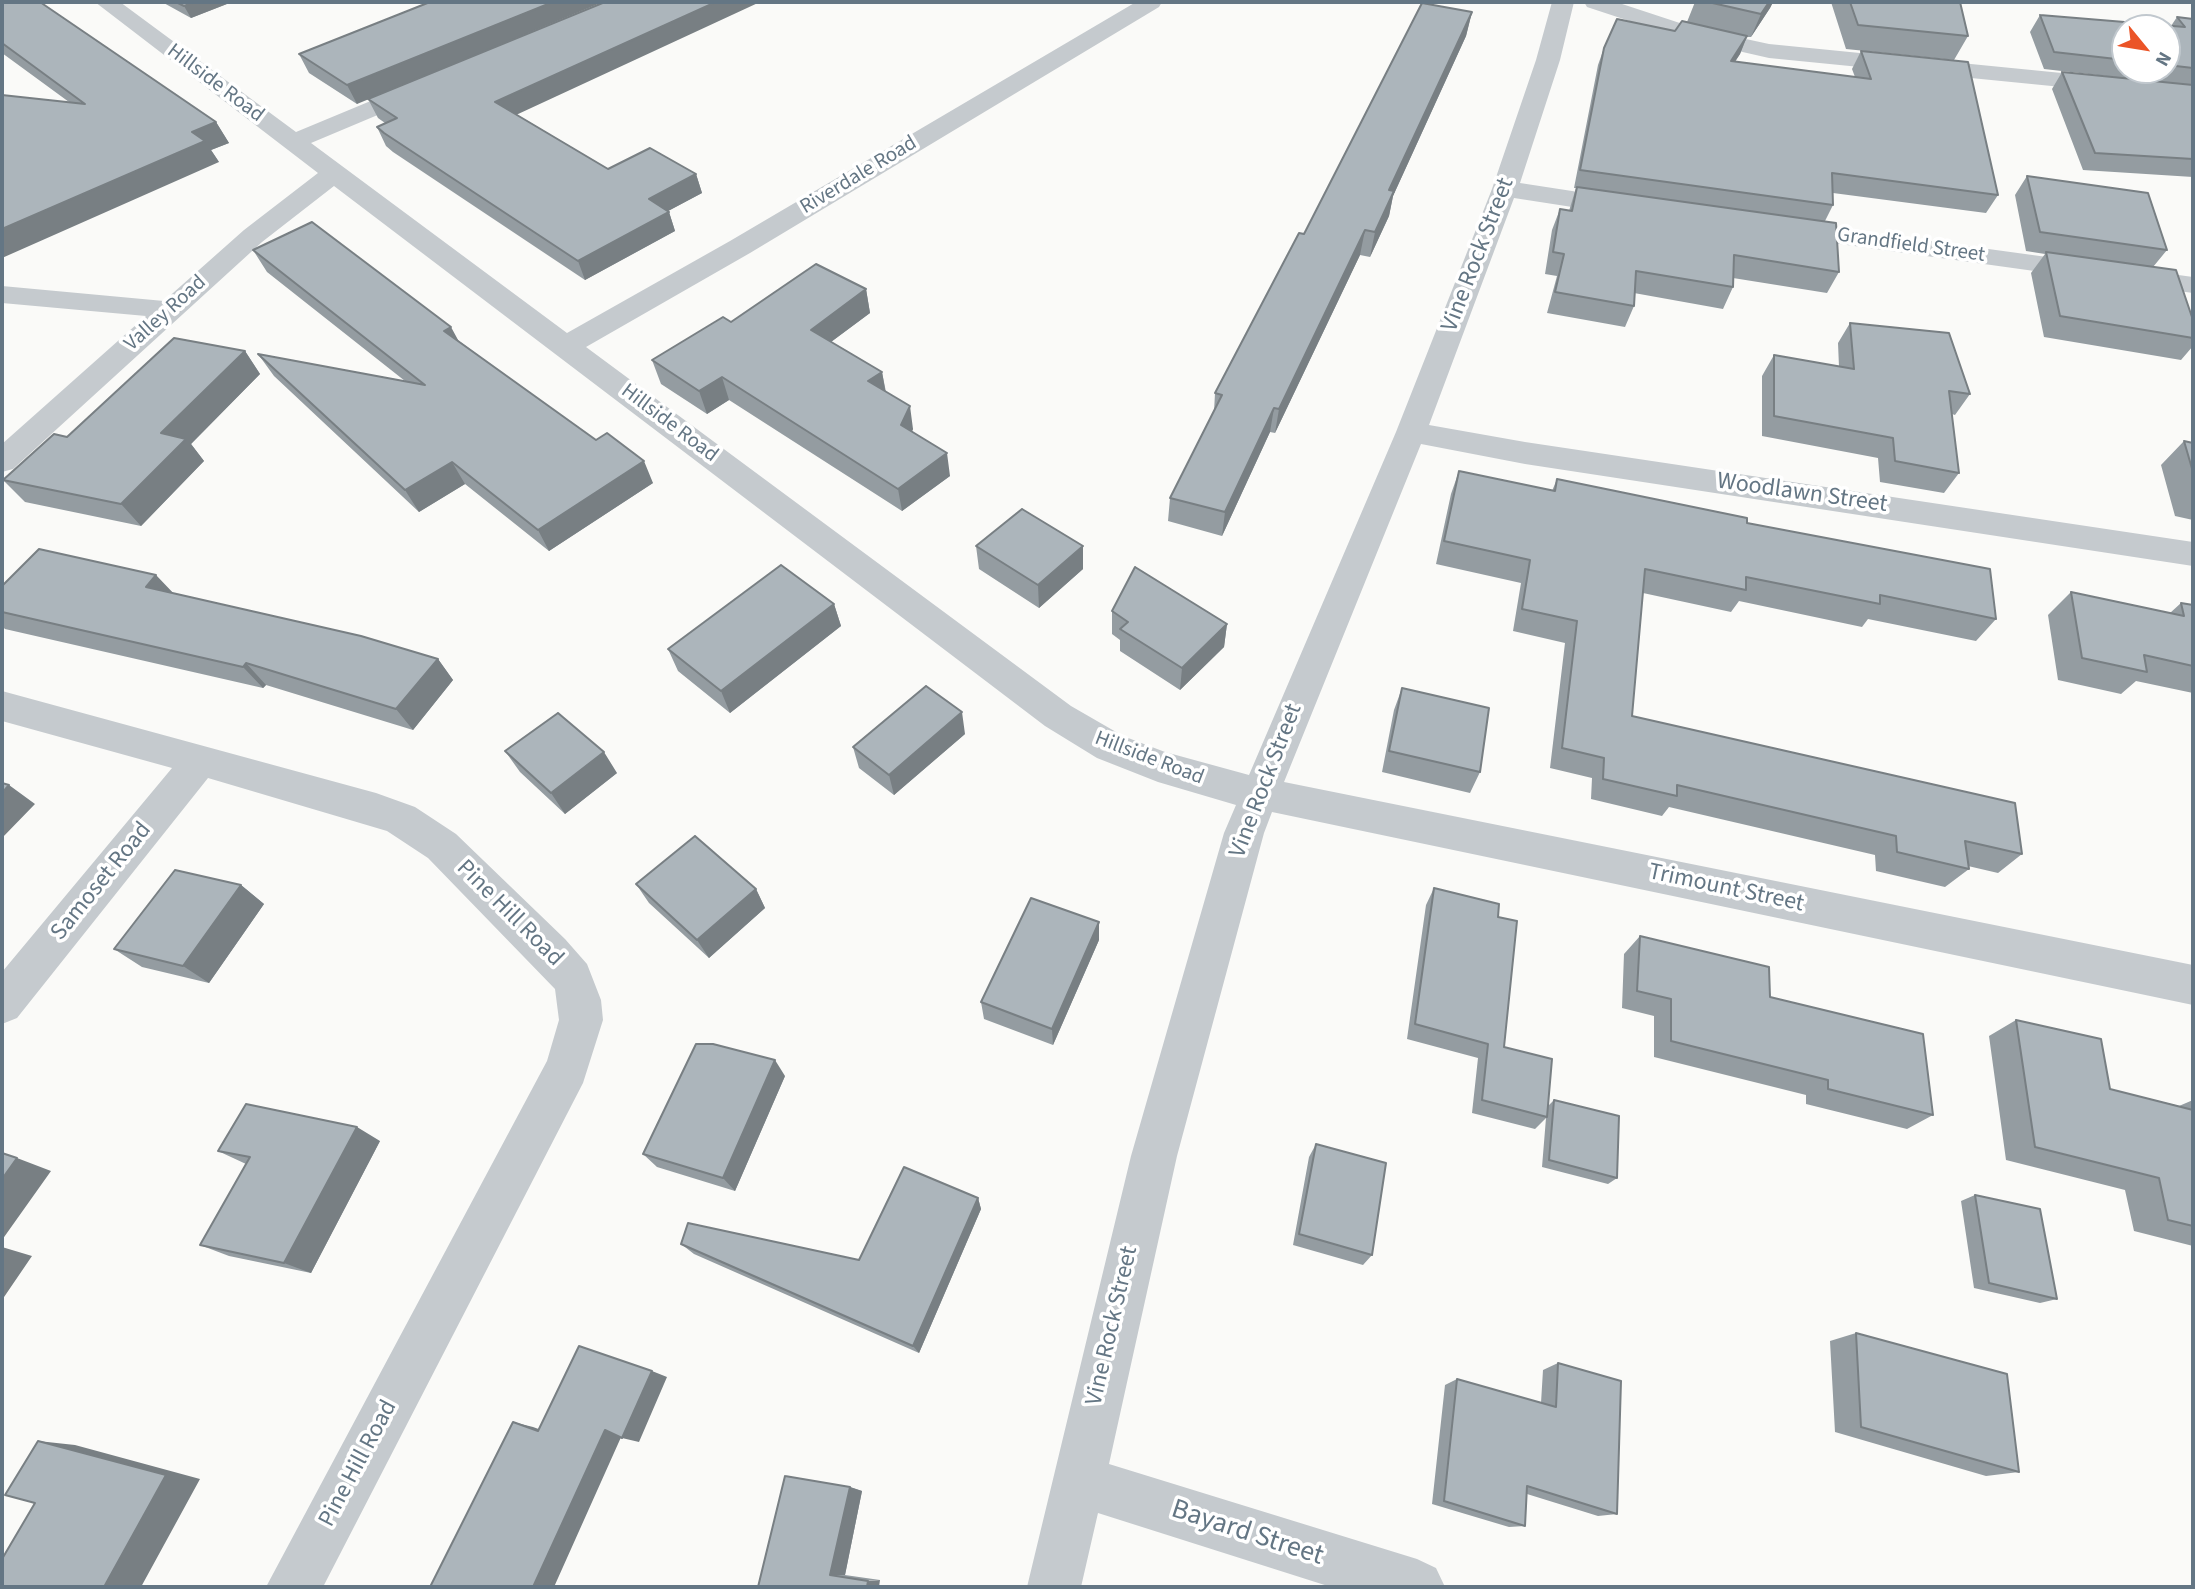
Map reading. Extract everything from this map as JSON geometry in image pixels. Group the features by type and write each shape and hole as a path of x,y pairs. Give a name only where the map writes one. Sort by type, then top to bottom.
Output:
{"street":[{"name":"Hillside Road","path":"106,2 1083,733 1158,766 1259,794"},
{"name":"Riverdale Road","path":"565,346 740,247 1151,2"},
{"name":"Vine Rock Street","path":"1054,1587 1077,1480 1178,1065 1231,877 1259,794 1411,432 1505,188 1548,60 1563,2"},
{"path":"1595,2 1681,31 1769,51 2193,93"},
{"path":"293,142 447,77"},
{"name":"Valley Road","path":"2,461 276,217 334,173"},
{"path":"1505,188 1655,211"},
{"name":"Grandfield Street","path":"1765,226 2193,285"},
{"path":"2,294 170,310"},
{"name":"Woodlawn Street","path":"1411,432 1525,453 2193,554"},
{"name":"Pine Hill Road","path":"2,706 376,809 424,832 442,846 550,952 572,978 580,1000 581,1020 567,1068 294,1587"},
{"name":"Samoset Road","path":"2,1004 201,761"},
{"name":"Trimount Street","path":"1259,794 2193,985"},
{"name":"Bayard Street","path":"1077,1480 1417,1587"}],"building":[{"path":"2,2 40,2 216,122 192,132 205,141 2,229 2,95 85,104 2,43"},
{"path":"176,2 195,2 184,6"},
{"path":"430,2 553,2 347,85 299,54"},
{"path":"605,2 716,2 495,102 608,169 650,148 696,174 649,199 669,212 578,261 384,133 377,127 397,118 368,99"},
{"path":"1708,2 1769,2 1761,14"},
{"path":"1850,2 1960,2 1968,36 1858,25"},
{"path":"1422,3 1472,12 1389,190 1394,191 1375,232 1365,230 1279,409 1274,408 1225,512 1170,498 1222,395 1215,393 1299,233 1304,234"},
{"path":"2040,15 2111,21 2111,58 2054,52"},
{"path":"2181,18 2193,19 2193,68 2181,67 2181,27 2185,27"},
{"path":"1617,19 1675,31 1682,21 1747,36 1731,61 1871,79 1861,51 1968,62 1998,195 1832,173 1833,205 1580,170 1604,48"},
{"path":"2062,72 2111,77 2111,84 2193,85 2193,159 2095,153"},
{"path":"2027,176 2148,193 2167,250 2040,232"},
{"path":"1577,187 1836,223 1839,272 1734,255 1733,287 1636,271 1634,306 1555,292 1564,254 1553,252 1560,209 1572,211"},
{"path":"312,222 451,327 444,331 596,440 607,433 644,461 538,530 452,462 405,490 258,354 425,385 253,250"},
{"path":"2046,252 2176,270 2193,320 2193,338 2060,316"},
{"path":"816,264 866,289 811,330 882,372 868,381 910,406 901,425 947,453 898,489 722,377 699,391 652,360 723,317 731,322"},
{"path":"1850,323 1949,333 1970,394 1949,391 1959,473 1895,461 1893,438 1774,416 1774,355 1854,369"},
{"path":"174,338 245,351 161,433 186,439 121,504 3,480 54,434 67,437"},
{"path":"2184,441 2193,443 2193,472"},
{"path":"1459,471 1555,491 1557,479 1747,518 1747,523 1990,569 1996,619 1880,595 1880,604 1746,577 1746,590 1645,569 1632,716 2015,803 2022,854 1965,841 1969,869 1897,852 1896,836 1677,785 1677,796 1603,779 1604,758 1562,748 1577,621 1522,609 1530,560 1444,541"},
{"path":"1022,509 1083,546 1038,585 976,546"},
{"path":"39,549 156,575 146,587 361,636 438,659 396,709 246,663 243,667 2,612 2,586"},
{"path":"781,565 834,604 721,691 668,649"},
{"path":"1135,567 1227,624 1182,668 1120,629 1128,622 1112,611"},
{"path":"2071,592 2184,616 2181,603 2193,605 2193,666 2144,655 2147,672 2082,658"},
{"path":"926,686 962,712 889,775 853,747"},
{"path":"1402,688 1489,708 1480,772 1389,751"},
{"path":"558,713 604,752 551,793 505,751"},
{"path":"2,783 9,785 2,793"},
{"path":"695,836 756,889 697,940 636,884"},
{"path":"175,870 241,885 183,966 114,949"},
{"path":"1434,888 1499,904 1498,917 1517,921 1504,1047 1552,1059 1547,1117 1482,1100 1488,1044 1415,1024"},
{"path":"1031,898 1099,922 1052,1029 981,1002"},
{"path":"1640,936 1769,967 1770,997 1923,1034 1933,1115 1828,1089 1828,1080 1671,1041 1671,999 1637,991"},
{"path":"2016,1020 2101,1039 2110,1089 2193,1110 2193,1226 2168,1220 2159,1178 2035,1147"},
{"path":"696,1044 713,1044 775,1060 723,1178 643,1154"},
{"path":"1554,1100 1619,1116 1617,1178 1549,1160"},
{"path":"246,1104 357,1127 284,1263 200,1245 250,1157 218,1151"},
{"path":"1316,1144 1386,1163 1372,1255 1299,1234"},
{"path":"2,1153 17,1158 2,1179"},
{"path":"904,1167 978,1198 913,1346 681,1244 688,1223 859,1260"},
{"path":"1975,1195 2040,1209 2057,1299 1989,1283"},
{"path":"1856,1333 2007,1374 2019,1472 1861,1427"},
{"path":"579,1346 652,1371 622,1438 605,1430 533,1587 430,1587 513,1422 538,1431"},
{"path":"1558,1363 1621,1381 1617,1514 1527,1486 1525,1526 1444,1501 1457,1379 1556,1407"},
{"path":"38,1441 166,1475 104,1587 2,1587 2,1559 35,1503 5,1495"},
{"path":"785,1476 850,1487 830,1575 868,1581 867,1587 758,1587"}]}
